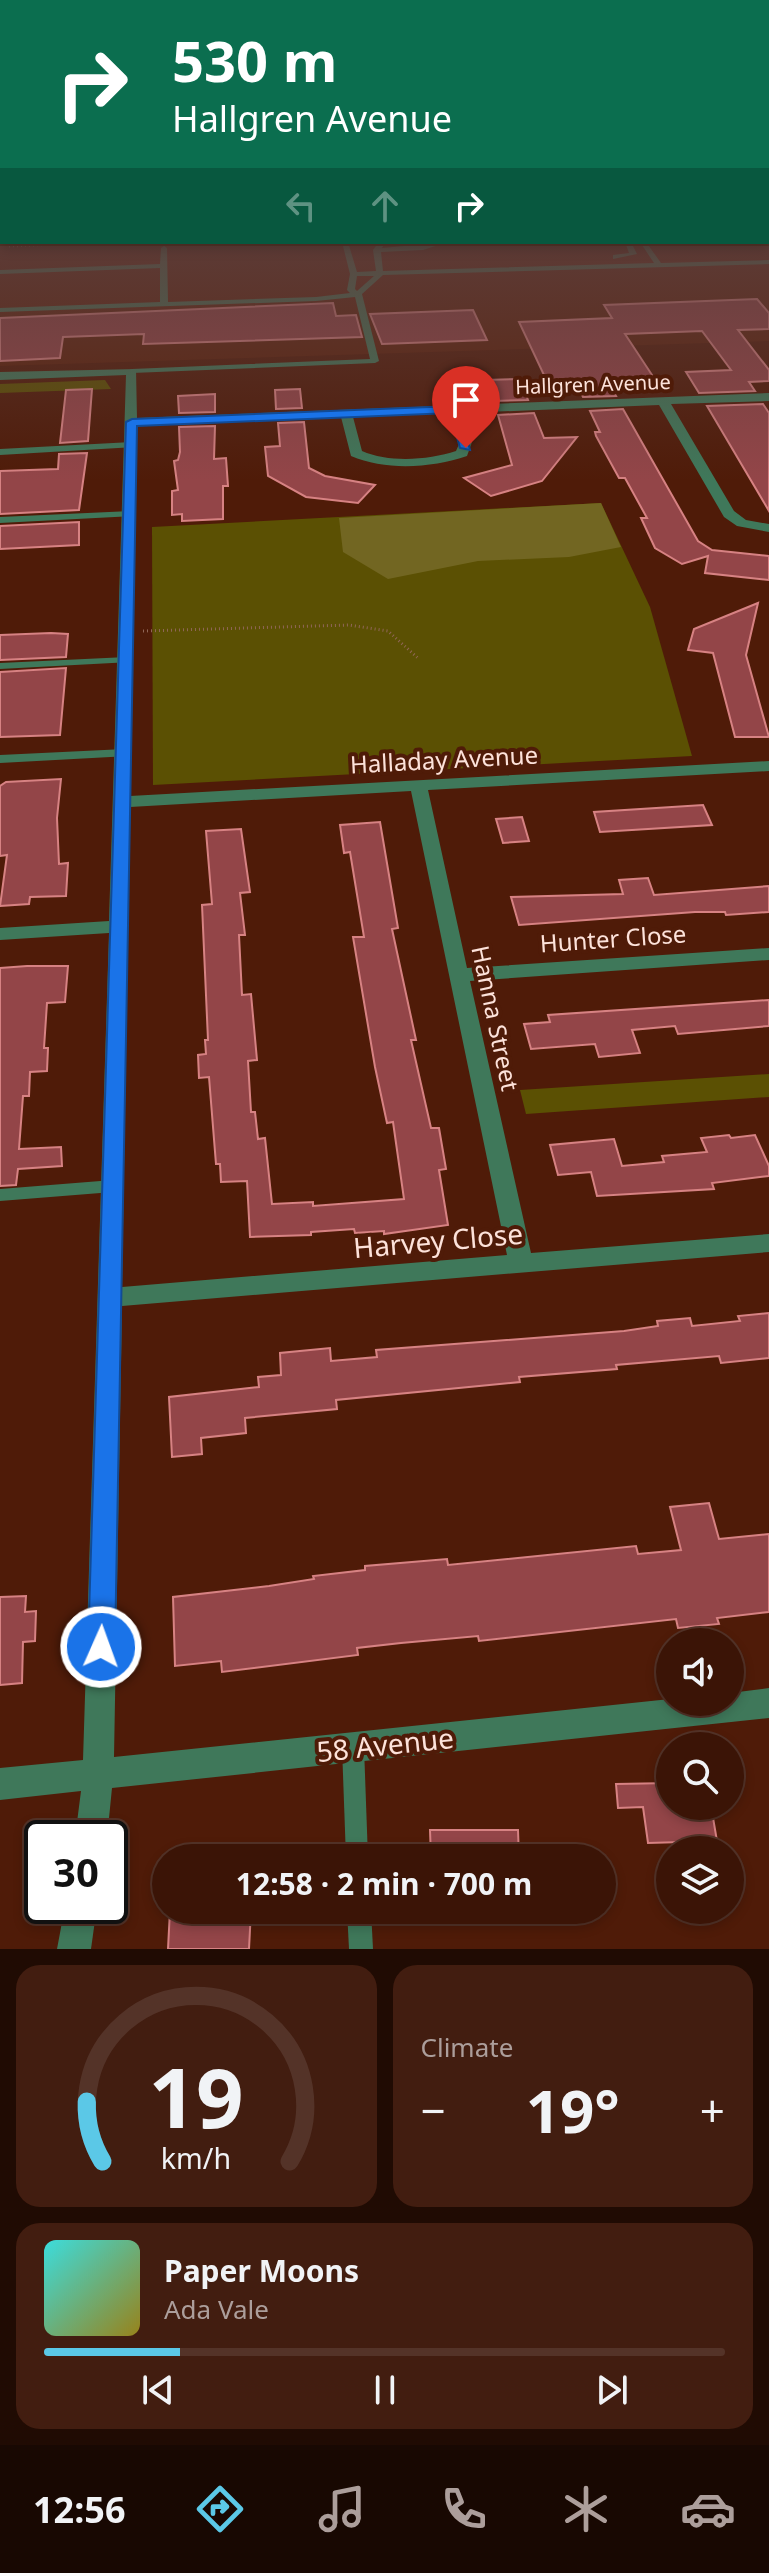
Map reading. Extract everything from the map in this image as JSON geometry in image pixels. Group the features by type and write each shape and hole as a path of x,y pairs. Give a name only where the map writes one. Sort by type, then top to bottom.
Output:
{"street":[{"path":"0,376 132,371 111,1297 98,1775 93,1820"},
{"name":"Hallgren Avenue","path":"132,422 769,397"},
{"path":"663,401 729,514 742,523 769,528"},
{"path":"346,414 356,453 372,460 442,459 462,453 466,442 455,409"},
{"name":"Halladay Avenue","path":"123,802 769,766"},
{"name":"Hanna Street","path":"418,785 521,1263"},
{"path":"0,934 120,926"},
{"name":"Hunter Close","path":"460,975 769,954"},
{"name":"Harvey Close","path":"111,1297 769,1243"},
{"name":"58 Avenue","path":"0,1784 769,1703"},
{"path":"74,1949 78,1924"}],"lane":[{"path":"164,300 164,305"},
{"path":"0,310 292,300"},
{"path":"132,371 375,361 360,300"},
{"path":"0,452 132,445"},
{"path":"0,520 131,514"},
{"path":"0,666 127,660"},
{"path":"0,759 125,753"},
{"path":"0,1195 113,1186"},
{"path":"353,1747 356,1844"},
{"path":"360,1924 361,1949"}],"path":[{"path":"127,631 349,625 388,631 419,659"}],"shaded area":[{"path":"0,300 769,300 769,341 0,366"},
{"path":"105,380 111,389 0,393 0,384"},
{"path":"601,503 650,607 692,756 153,785 152,527"},
{"path":"601,503 621,547 569,557 478,561 388,579 343,552 339,518"},
{"path":"769,1074 769,1097 526,1114 520,1090"}],"building":[{"path":"758,300 769,313 769,329 738,330 769,370 769,381 749,382 755,391 699,393 686,372 731,370 702,331 625,334 658,384 611,387 616,396 583,397 579,389 551,390 519,322 612,318 604,305"},
{"path":"333,303 336,316 356,315 362,337 143,344 144,334 63,337 60,358 0,361 0,318"},
{"path":"473,310 487,340 382,344 370,314"},
{"path":"520,379 528,400 493,401 486,380"},
{"path":"92,389 88,441 60,443 66,390"},
{"path":"300,389 302,408 276,409 275,390"},
{"path":"215,394 215,412 179,413 178,396"},
{"path":"763,404 769,413 769,511 707,406"},
{"path":"623,409 698,541 712,550 769,556 769,580 705,573 708,556 682,564 655,548 641,518 647,518 625,478 619,478 596,436 595,432 600,432 590,411"},
{"path":"534,413 544,438 577,437 542,481 491,496 464,478 512,465 498,415"},
{"path":"304,422 309,468 325,476 375,485 358,503 306,497 268,476 265,447 280,446 278,423"},
{"path":"215,426 214,459 226,458 228,486 223,486 223,519 182,521 182,514 172,515 172,491 178,490 174,461 178,460 180,452 179,427"},
{"path":"87,453 79,510 0,514 0,471 58,469 59,454"},
{"path":"79,522 79,545 0,549 0,526"},
{"path":"758,603 746,655 769,737 735,737 713,653 688,650 694,629"},
{"path":"68,634 66,657 0,660 0,635"},
{"path":"66,668 60,735 0,737 0,672"},
{"path":"61,779 57,818 59,864 68,863 66,896 30,897 29,904 0,906 7,855 0,856 0,786 6,782"},
{"path":"703,805 712,825 600,832 594,812"},
{"path":"522,817 529,841 503,843 496,819"},
{"path":"380,822 398,928 392,929 416,1040 411,1040 431,1128 439,1128 446,1169 439,1170 448,1225 384,1234 384,1231 355,1233 354,1229 311,1232 311,1235 250,1237 247,1181 221,1182 220,1164 216,1164 209,1077 199,1078 198,1055 206,1054 205,1040 208,1040 202,905 212,904 206,831 241,829 250,892 240,893 245,935 239,935 242,995 251,994 257,1060 248,1061 251,1112 255,1112 258,1139 265,1138 272,1204 313,1202 313,1206 404,1199 393,1122 387,1123 375,1067 353,937 364,937 350,852 344,853 340,825"},
{"path":"648,878 654,895 769,886 769,912 726,915 725,912 695,912 519,925 511,897 623,894 619,880"},
{"path":"68,966 65,1002 47,1003 44,1048 48,1048 47,1071 30,1072 29,1096 23,1096 19,1149 61,1147 62,1166 18,1169 16,1185 0,1186 0,968"},
{"path":"769,1000 769,1026 678,1034 675,1026 632,1030 640,1053 599,1057 595,1044 531,1049 524,1024 550,1022 548,1015"},
{"path":"729,1135 731,1138 755,1135 769,1166 769,1176 712,1183 714,1189 597,1196 591,1172 558,1175 550,1145 614,1139 622,1166 664,1162 662,1156 707,1152 701,1138"},
{"path":"769,1313 769,1358 721,1363 719,1356 616,1365 617,1369 519,1377 520,1382 336,1400 337,1409 245,1418 246,1433 201,1438 202,1454 172,1457 169,1397 259,1387 258,1377 281,1375 280,1353 330,1348 331,1361 377,1357 376,1350 624,1331 658,1326 657,1321 690,1318 692,1326 740,1321 738,1316"},
{"path":"709,1503 719,1539 769,1534 769,1612 717,1618 719,1624 678,1628 676,1619 479,1641 478,1636 401,1643 357,1648 358,1655 222,1672 221,1661 175,1666 173,1597 314,1579 313,1576 365,1570 365,1566 447,1559 448,1565 636,1546 638,1554 681,1550 670,1507"},
{"path":"26,1596 25,1612 36,1611 35,1641 23,1642 22,1683 0,1685 0,1597"},
{"path":"656,1783 656,1820 713,1820 716,1836 656,1836 656,1843 648,1843 643,1807 618,1808 616,1784"},
{"path":"430,1830 518,1830 518,1844 430,1844"},
{"path":"169,1924 250,1924 249,1949 168,1949"}],"route":[{"path":"101,1647 132,422 455,409 466,448"}]}
